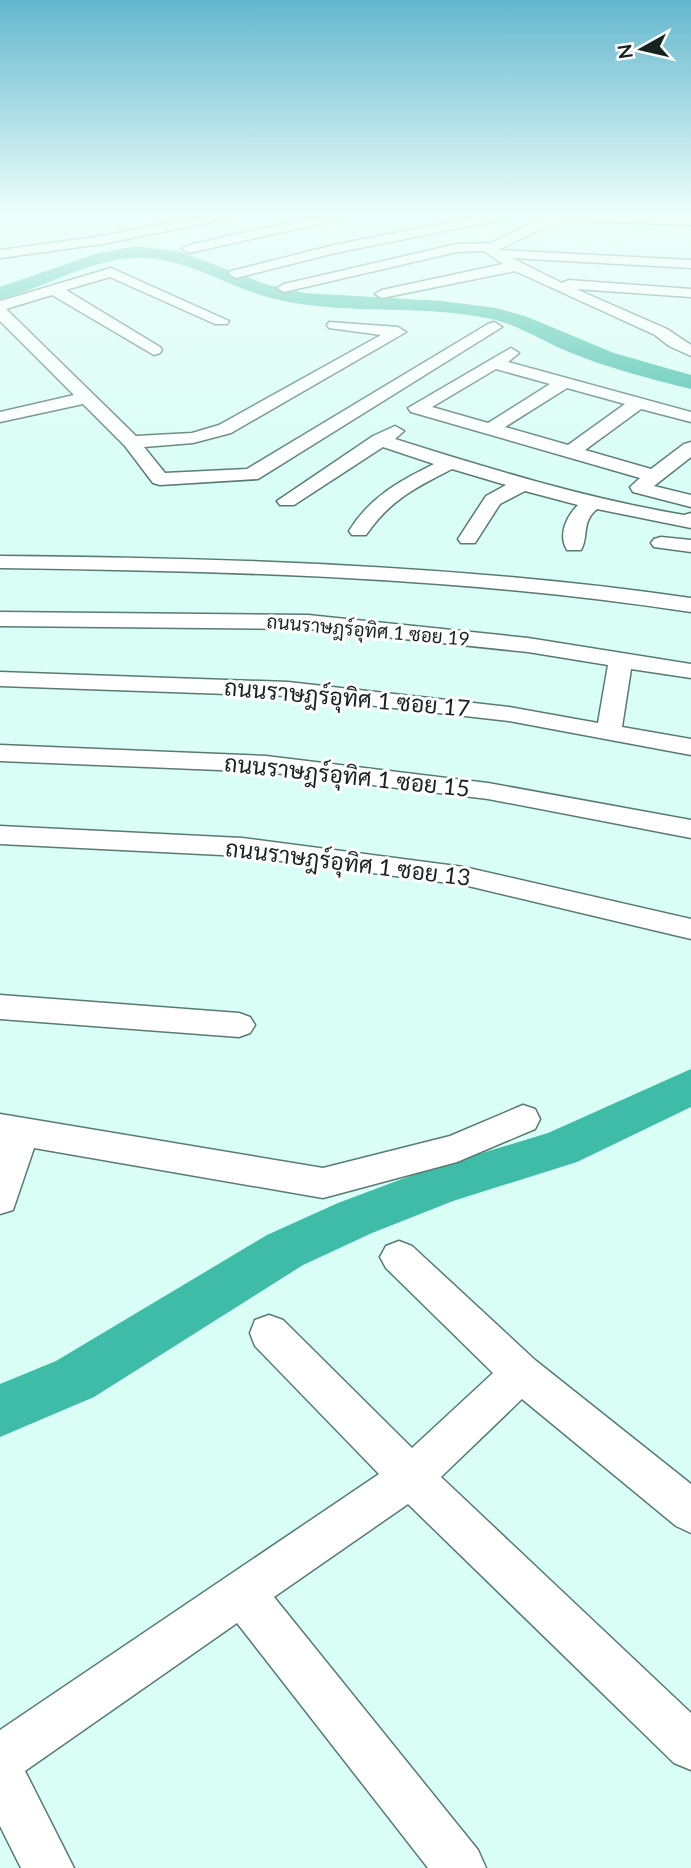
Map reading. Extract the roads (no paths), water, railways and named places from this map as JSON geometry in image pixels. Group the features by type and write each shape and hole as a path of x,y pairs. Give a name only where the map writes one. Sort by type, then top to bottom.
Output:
{"street":[{"path":"20,302 0,309 131,442 160,479 251,475 494,327"},
{"path":"75,302 154,349"},
{"path":"179,302 221,321"},
{"path":"594,302 661,332 675,344 691,351"},
{"path":"131,442 193,438 225,429 398,332 335,325"},
{"path":"518,349 417,408 655,476"},
{"path":"494,363 691,416"},
{"path":"490,429 565,382"},
{"path":"0,417 86,398"},
{"path":"571,452 639,402"},
{"path":"287,501 396,430"},
{"path":"379,440 591,504 690,522 691,519"},
{"path":"691,448 640,488 691,501"},
{"path":"359,531 368,514 396,491 450,463"},
{"path":"468,539 493,500 521,485"},
{"path":"574,546 573,526 581,511 591,504"},
{"path":"661,542 691,546"},
{"path":"0,562 247,564 485,580 691,605"},
{"name":"ถนนราษฎร์อุทิศ 1 ซอย 19","path":"0,619 308,622 528,645 691,671"},
{"path":"609,733 621,660"},
{"name":"ถนนราษฎร์อุทิศ 1 ซอย 17","path":"0,679 289,689 509,714 691,747"},
{"name":"ถนนราษฎร์อุทิศ 1 ซอย 15","path":"0,753 266,764 488,791 691,829"},
{"name":"ถนนราษฎร์อุทิศ 1 ซอย 13","path":"0,835 242,847 464,876 691,929"},
{"path":"0,1007 239,1025"},
{"path":"0,1199 11,1129 323,1183 457,1148 523,1119"},
{"path":"399,1257 521,1373 691,1511"},
{"path":"269,1333 411,1477 691,1746"},
{"path":"0,1759 411,1477 521,1373"},
{"path":"242,1593 460,1868"},
{"path":"0,1773 48,1868"}],"waterway":[{"path":"334,302 442,307 496,314 606,358 691,382"},
{"path":"0,1411 75,1379 285,1250 355,1218 443,1184 560,1149 691,1086"}]}
